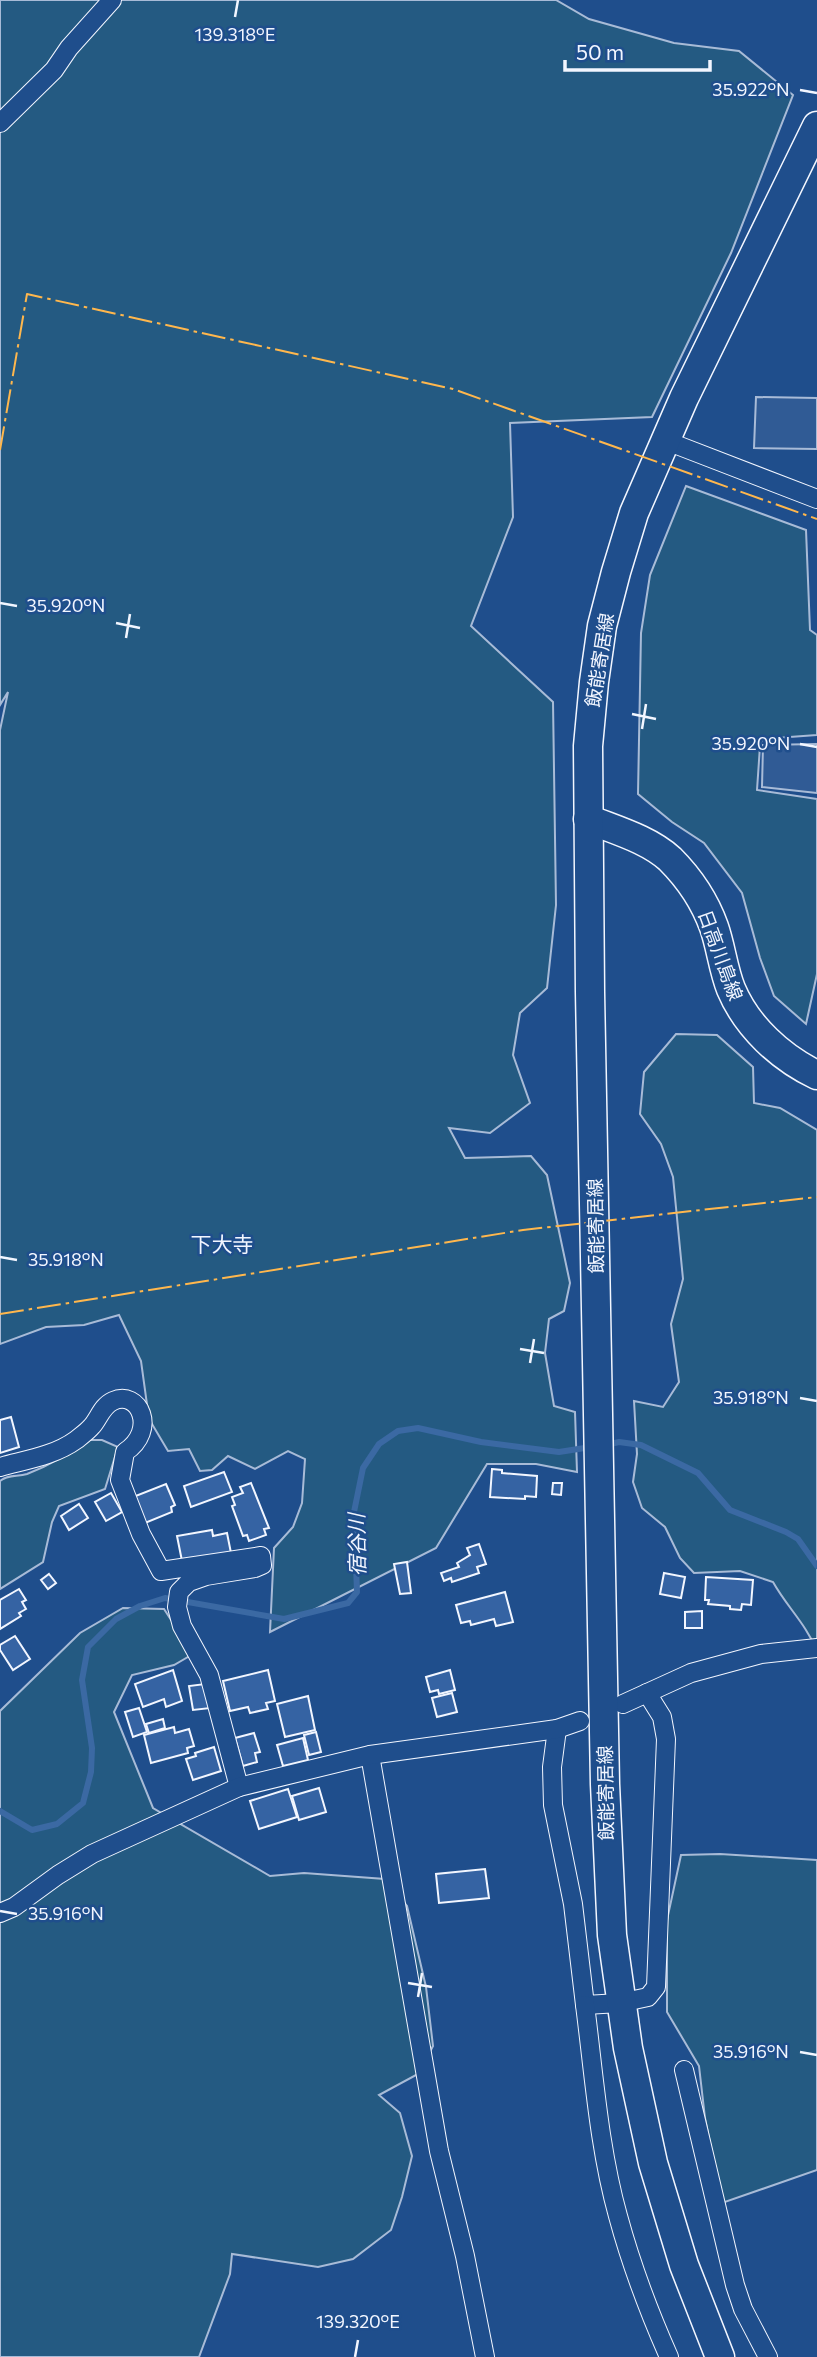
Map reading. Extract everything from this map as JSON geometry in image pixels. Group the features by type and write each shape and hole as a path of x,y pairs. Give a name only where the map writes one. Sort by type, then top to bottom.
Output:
{"main road":[{"name":"飯能寄居線","path":"720,2357 684,2265 653,2163 620,2003 612,1935 606,1847 588,820 589,725 602,626 631,523 664,440 817,126"},
{"name":"日高川島線","path":"588,820 652,846 678,868 698,894 707,912 725,971 741,1008 768,1041 804,1069 817,1075"}],"street":[{"path":"0,122 54,70 69,48 112,0"},
{"path":"664,440 817,499"},
{"path":"0,1467 50,1454 75,1441 92,1426 105,1406 115,1400 126,1400 135,1404 143,1415 142,1432 136,1445 125,1452 120,1480 141,1534 161,1571 261,1556 262,1565 255,1568 189,1581 179,1592 177,1608 182,1626 209,1675 239,1787"},
{"path":"623,1704 691,1673 761,1654 817,1648"},
{"path":"585,2005 620,2003 648,1997 656,1987 666,1739 662,1717 647,1693"},
{"path":"0,1913 92,1854 239,1787 370,1755 557,1729 580,1721"},
{"path":"557,1729 552,1767 553,1805 573,1904 601,2135 618,2216 655,2325 669,2357"},
{"path":"370,1755 439,2151 465,2256 485,2357"},
{"path":"684,2070 743,2309 768,2357"}],"shaded area":[{"path":"0,0 556,0 589,19 674,43 739,51 793,95 731,253 652,417 510,423 513,517 471,626 553,702 556,905 547,988 520,1013 513,1055 530,1103 490,1133 449,1128 465,1158 531,1156 547,1175 570,1283 564,1311 549,1319 545,1353 554,1406 575,1412 577,1472 536,1464 487,1464 436,1548 270,1632 274,1548 293,1527 302,1503 305,1459 288,1451 255,1469 228,1456 212,1470 200,1471 189,1449 168,1451 149,1419 141,1361 119,1315 84,1325 46,1327 0,1344 0,730 8,692 0,705"},
{"path":"756,397 817,398 817,449 754,448"},
{"path":"686,486 806,530 810,630 817,635 817,735 762,739 757,790 817,799 817,974 806,1024 774,996 742,893 704,843 672,822 638,794 641,633 650,575"},
{"path":"817,744 817,793 762,787 763,745"},
{"path":"676,1034 717,1035 753,1067 754,1103 780,1108 817,1130 817,1651 773,1582 740,1571 694,1573 680,1558 665,1527 642,1508 633,1482 637,1454 634,1401 663,1407 679,1382 671,1324 683,1279 673,1177 661,1144 640,1114 644,1072"},
{"path":"86,1440 102,1440 118,1447 105,1489 59,1506 52,1522 43,1562 0,1589 0,1481 43,1467"},
{"path":"123,1608 164,1609 193,1654 174,1665 132,1675 114,1712 153,1808 270,1876 304,1873 385,1879 407,1906 426,1987 433,2046 418,2074 379,2095 400,2113 412,2156 391,2230 353,2259 318,2267 232,2254 230,2274 199,2357 0,2357 0,1711 80,1633"},
{"path":"720,1854 817,1860 817,2170 722,2203 705,2118 699,2066 667,2012 667,1920 681,1855"}],"building":[{"path":"11,1417 19,1447 0,1453 0,1420"},
{"path":"492,1469 502,1470 502,1473 537,1476 536,1497 490,1497"},
{"path":"224,1472 232,1492 191,1507 184,1486"},
{"path":"251,1483 269,1528 264,1529 266,1535 249,1541 247,1535 243,1536 232,1506 235,1505 232,1497 243,1493 240,1487"},
{"path":"553,1483 562,1483 561,1495 552,1494"},
{"path":"166,1484 175,1505 171,1507 172,1512 145,1523 133,1497"},
{"path":"111,1493 122,1512 106,1521 95,1502"},
{"path":"79,1504 88,1518 69,1530 61,1516"},
{"path":"212,1530 213,1536 227,1533 231,1553 182,1561 177,1536"},
{"path":"479,1544 486,1564 477,1567 479,1573 452,1582 451,1578 444,1581 441,1573 459,1567 457,1563 470,1555 467,1548"},
{"path":"407,1562 411,1593 400,1594 394,1564"},
{"path":"664,1573 685,1577 681,1598 660,1594"},
{"path":"49,1574 56,1583 48,1589 41,1580"},
{"path":"706,1577 753,1580 751,1605 742,1604 741,1610 708,1604 709,1600 705,1600"},
{"path":"19,1589 26,1600 22,1602 26,1609 19,1613 21,1616 0,1629 0,1600"},
{"path":"505,1592 513,1622 496,1626 494,1619 471,1625 470,1621 461,1623 456,1605"},
{"path":"702,1611 702,1628 685,1628 685,1612"},
{"path":"15,1636 30,1659 13,1670 0,1650 0,1645"},
{"path":"173,1670 182,1701 166,1707 164,1699 143,1707 135,1684"},
{"path":"268,1670 275,1701 266,1703 268,1709 250,1713 248,1707 230,1711 223,1681"},
{"path":"450,1670 455,1690 439,1694 438,1690 430,1692 426,1677"},
{"path":"205,1684 211,1708 193,1710 189,1686"},
{"path":"452,1693 457,1712 437,1717 432,1698"},
{"path":"308,1696 315,1730 285,1737 277,1704"},
{"path":"139,1708 147,1732 133,1737 125,1712"},
{"path":"163,1719 165,1728 149,1733 146,1724"},
{"path":"174,1727 175,1733 189,1729 194,1746 187,1748 188,1753 151,1763 144,1735"},
{"path":"316,1732 321,1752 309,1755 304,1735"},
{"path":"254,1733 260,1752 255,1753 257,1762 243,1766 235,1738"},
{"path":"303,1738 308,1760 283,1766 277,1745"},
{"path":"214,1747 221,1771 193,1780 186,1759"},
{"path":"319,1788 326,1812 299,1820 292,1796"},
{"path":"288,1789 297,1817 259,1829 250,1801"},
{"path":"485,1869 489,1898 439,1903 436,1874"}],"waterway":[{"name":"宿谷川","path":"0,1811 32,1830 57,1824 83,1803 91,1772 92,1748 82,1680 88,1647 116,1619 140,1606 165,1598 284,1619 348,1603 357,1592 354,1512 363,1468 379,1444 398,1431 418,1428 481,1442 559,1452 591,1447"},
{"name":"宿谷川","path":"606,1445 619,1442 641,1445 698,1473 730,1510 798,1539 817,1566"}],"power":[{"path":"0,450 27,294 453,389 817,519"},
{"path":"0,1314 523,1230 817,1197"}],"district":[{"name":"下大寺","path":"222,1243"}]}
